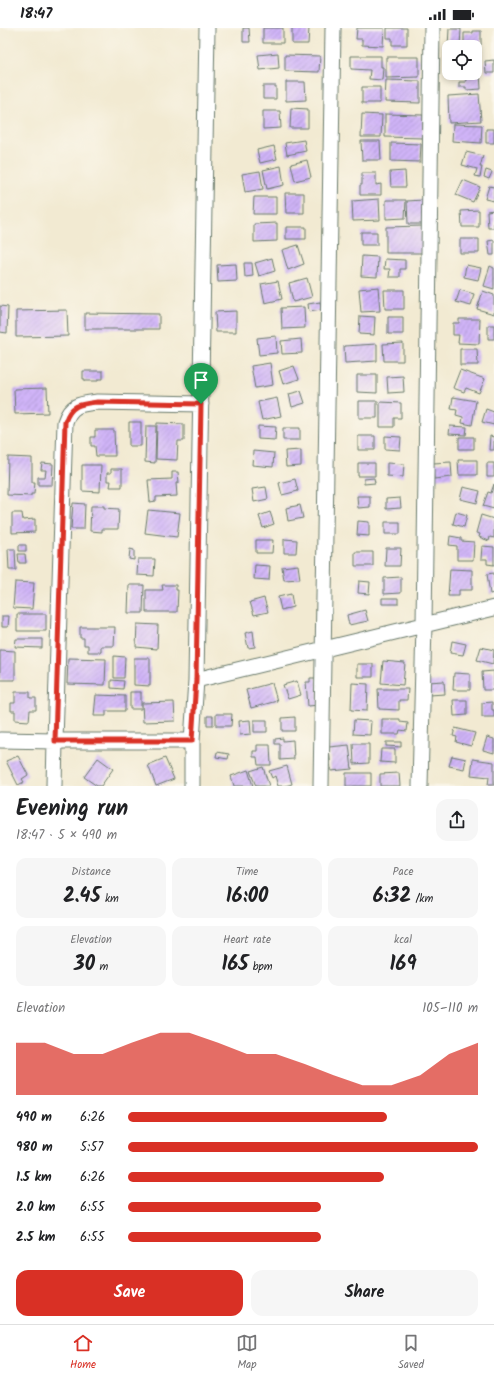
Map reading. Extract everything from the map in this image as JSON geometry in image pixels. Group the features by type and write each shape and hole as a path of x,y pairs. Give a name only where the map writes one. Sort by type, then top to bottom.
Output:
{"street":[{"path":"192,786 192,741 196,680 207,28"},
{"path":"321,786 333,28"},
{"path":"420,786 424,624 432,28"},
{"path":"54,786 65,422 68,414 74,407 82,404 97,402 201,404"},
{"path":"196,680 494,608"},
{"path":"0,740 192,741"}],"building":[{"path":"243,28 249,28 250,42 243,42"},
{"path":"263,28 283,28 283,43 263,43"},
{"path":"292,28 309,28 308,44 292,44"},
{"path":"357,28 384,28 383,46 362,45 362,39 356,39"},
{"path":"387,28 407,28 407,45 392,45 392,38 387,38"},
{"path":"449,29 461,29 460,40 448,40"},
{"path":"473,31 481,31 481,40 464,40 464,33 473,33"},
{"path":"278,53 279,68 260,70 258,55"},
{"path":"285,55 320,56 319,72 285,71"},
{"path":"351,56 381,56 381,67 383,67 382,80 369,79 370,70 351,69"},
{"path":"386,57 419,57 419,77 386,78"},
{"path":"494,60 494,73 486,73 485,61"},
{"path":"386,80 420,81 420,103 385,102"},
{"path":"466,80 480,80 481,89 466,90 466,87 459,87 459,82 466,82"},
{"path":"286,82 305,82 306,100 286,101"},
{"path":"263,86 276,86 276,99 263,99"},
{"path":"362,87 380,87 380,103 362,103"},
{"path":"479,94 481,121 449,123 448,96"},
{"path":"291,108 308,109 308,128 290,128"},
{"path":"263,111 280,111 281,128 263,129"},
{"path":"362,114 382,115 381,137 361,137"},
{"path":"385,114 423,115 423,138 385,137"},
{"path":"453,124 482,125 481,143 452,141"},
{"path":"486,129 494,129 494,143 486,143"},
{"path":"304,140 306,151 287,155 285,143"},
{"path":"361,141 380,141 381,160 362,160"},
{"path":"391,143 421,144 420,162 391,161"},
{"path":"274,146 277,159 260,163 257,150"},
{"path":"466,152 483,156 480,167 482,167 480,177 475,176 477,169 462,165"},
{"path":"307,160 311,177 295,181 291,164"},
{"path":"281,166 284,185 267,189 263,170"},
{"path":"486,170 492,172 489,179 484,177"},
{"path":"260,171 263,189 245,192 242,174"},
{"path":"405,171 406,187 391,187 390,172"},
{"path":"362,173 376,173 376,185 381,184 381,195 360,195"},
{"path":"463,180 480,187 473,202 456,195"},
{"path":"489,186 494,187 494,201 485,199"},
{"path":"285,193 304,193 304,213 286,213"},
{"path":"254,197 276,197 276,214 253,214"},
{"path":"379,199 380,220 353,221 352,201"},
{"path":"386,200 406,200 405,218 386,219"},
{"path":"423,200 424,224 408,224 407,201"},
{"path":"479,210 479,227 462,227 461,211"},
{"path":"494,210 494,228 488,228 487,211"},
{"path":"277,223 277,241 254,242 254,224"},
{"path":"422,226 422,253 386,253 386,227"},
{"path":"286,227 306,227 306,239 286,239"},
{"path":"361,232 377,232 377,245 361,245"},
{"path":"460,239 479,239 479,253 460,253"},
{"path":"494,240 494,255 490,255 488,241"},
{"path":"298,245 304,264 288,270 282,250"},
{"path":"362,256 378,257 377,277 361,276"},
{"path":"272,258 275,271 259,276 255,263"},
{"path":"385,259 405,260 405,269 400,269 400,277 389,277 390,269 384,269"},
{"path":"244,263 252,263 253,276 245,277"},
{"path":"236,264 237,281 218,282 217,265"},
{"path":"466,265 481,268 478,280 464,277"},
{"path":"490,266 494,268 494,289 484,286"},
{"path":"307,278 312,297 293,302 289,283"},
{"path":"278,281 282,299 265,303 261,284"},
{"path":"378,287 380,311 361,312 359,289"},
{"path":"384,290 404,290 404,309 385,309"},
{"path":"460,290 474,294 471,306 456,302"},
{"path":"483,291 494,295 494,314 477,309"},
{"path":"320,302 321,310 309,312 308,304"},
{"path":"0,306 8,307 7,333 0,332"},
{"path":"304,307 305,328 282,329 281,308"},
{"path":"67,310 68,336 16,337 16,311"},
{"path":"236,311 236,332 216,332 215,312"},
{"path":"85,313 159,314 159,329 85,329"},
{"path":"360,316 375,317 374,335 359,334"},
{"path":"388,317 403,317 403,334 388,334"},
{"path":"459,319 480,319 479,344 458,343 459,335 453,335 453,323 459,323"},
{"path":"488,325 494,325 494,339 488,339"},
{"path":"276,336 277,353 259,355 257,338"},
{"path":"301,339 302,353 282,354 281,341"},
{"path":"403,343 403,361 384,361 383,344"},
{"path":"377,344 377,361 345,363 344,346"},
{"path":"460,349 477,349 478,365 460,365"},
{"path":"270,363 273,385 255,388 251,366"},
{"path":"294,366 299,379 283,384 279,371"},
{"path":"460,370 485,379 479,393 466,388 464,392 453,388"},
{"path":"83,371 103,371 103,379 98,379 98,381 85,381 85,379 83,379"},
{"path":"357,375 377,375 377,393 357,392"},
{"path":"403,376 404,392 388,393 387,377"},
{"path":"47,388 48,413 15,414 14,389"},
{"path":"301,391 305,403 292,407 289,394"},
{"path":"453,397 476,401 472,425 462,423 463,417 456,415 457,410 451,409"},
{"path":"277,398 281,416 262,420 258,402"},
{"path":"359,401 377,401 377,418 359,418"},
{"path":"380,402 401,403 401,418 394,418 394,427 380,427"},
{"path":"486,409 494,412 494,425 482,422"},
{"path":"129,422 141,422 141,446 129,446"},
{"path":"157,423 184,424 184,441 178,441 177,460 156,459"},
{"path":"146,426 156,426 155,463 145,462"},
{"path":"258,426 276,427 275,440 258,439"},
{"path":"450,426 467,427 466,435 449,434"},
{"path":"283,428 300,428 300,440 283,440"},
{"path":"95,430 114,430 115,456 96,456 95,446 91,446 91,437 95,437"},
{"path":"358,436 375,436 375,450 358,450"},
{"path":"385,436 401,437 400,450 385,449"},
{"path":"490,436 494,437 494,450 489,450"},
{"path":"459,437 474,437 474,449 459,449"},
{"path":"301,450 301,466 286,467 285,451"},
{"path":"253,451 274,453 273,467 252,465"},
{"path":"8,457 32,458 32,482 35,482 34,494 31,494 31,496 7,495"},
{"path":"458,460 477,460 477,475 459,475"},
{"path":"451,462 452,477 434,479 433,463"},
{"path":"42,463 53,464 52,485 38,485 38,477 45,477 46,470 41,470"},
{"path":"358,463 375,463 375,476 358,476"},
{"path":"387,463 404,464 403,477 387,476"},
{"path":"487,463 494,463 494,477 487,477"},
{"path":"82,465 101,465 100,492 82,491"},
{"path":"111,469 122,469 122,487 110,487 111,481 107,481 107,473 111,473"},
{"path":"172,472 178,472 179,483 176,483 177,496 156,497 156,501 150,502 148,480 172,479"},
{"path":"374,478 375,483 364,484 364,479"},
{"path":"295,479 298,491 282,495 279,483"},
{"path":"494,484 494,509 483,506 488,492 491,493"},
{"path":"266,487 268,499 254,502 252,489"},
{"path":"463,487 480,491 477,503 460,499"},
{"path":"357,496 370,496 370,507 358,508"},
{"path":"400,498 401,508 386,509 386,499"},
{"path":"73,503 85,504 84,529 71,529"},
{"path":"300,505 303,518 288,521 286,508"},
{"path":"91,506 104,506 104,508 119,509 118,529 102,529 102,532 90,531"},
{"path":"148,510 180,513 177,537 145,533"},
{"path":"270,512 274,524 263,528 259,516"},
{"path":"456,512 467,515 464,527 453,524"},
{"path":"12,513 22,513 23,520 35,519 35,532 12,533"},
{"path":"481,515 494,519 494,538 490,537 489,541 479,537 480,534 476,533"},
{"path":"358,521 369,522 369,536 357,535"},
{"path":"385,522 400,522 400,534 385,534"},
{"path":"450,536 461,538 461,541 474,542 473,560 457,560 457,546 449,545"},
{"path":"284,539 297,540 296,553 284,553"},
{"path":"256,540 273,540 272,553 256,553"},
{"path":"19,545 26,545 26,551 19,551"},
{"path":"482,546 494,547 494,565 487,564 487,559 481,559"},
{"path":"386,548 401,548 400,566 385,566"},
{"path":"8,549 15,549 16,570 9,570"},
{"path":"130,549 134,550 134,560 129,559"},
{"path":"355,552 373,552 373,566 355,566"},
{"path":"18,554 25,554 26,563 19,563"},
{"path":"138,559 155,559 154,576 137,575"},
{"path":"255,565 270,566 269,580 254,579"},
{"path":"298,565 300,579 284,580 282,567"},
{"path":"450,569 472,570 472,590 459,590 459,596 448,596"},
{"path":"494,573 494,593 490,594 487,574"},
{"path":"401,577 401,593 384,594 384,578"},
{"path":"359,581 370,582 369,594 358,593"},
{"path":"15,582 34,583 32,609 13,608"},
{"path":"129,585 144,585 143,613 128,613"},
{"path":"162,585 176,585 176,590 178,590 177,612 146,612 146,590 163,590"},
{"path":"291,594 293,607 281,610 278,597"},
{"path":"264,598 268,612 254,615 250,602"},
{"path":"382,598 398,598 398,604 382,604"},
{"path":"365,610 368,621 349,625 347,615"},
{"path":"17,614 46,614 46,631 17,631"},
{"path":"2,616 9,616 8,627 2,627"},
{"path":"137,624 158,625 157,649 136,647"},
{"path":"80,627 115,627 114,646 101,646 101,652 88,652 88,645 84,645 84,638 80,638"},
{"path":"253,631 255,647 248,648 245,633"},
{"path":"16,639 42,639 42,648 15,647"},
{"path":"452,641 466,644 463,655 450,653"},
{"path":"481,647 494,650 493,664 477,660"},
{"path":"0,650 15,651 15,680 0,680"},
{"path":"114,656 125,657 124,678 114,678"},
{"path":"68,658 106,659 105,685 67,684"},
{"path":"134,658 150,658 150,686 134,685"},
{"path":"383,661 405,663 403,685 381,683"},
{"path":"357,664 373,664 373,677 357,677"},
{"path":"494,671 494,690 483,690 482,672"},
{"path":"454,673 470,674 470,690 453,690"},
{"path":"310,678 317,678 319,705 308,706 306,682 310,682"},
{"path":"111,680 124,681 123,689 111,688"},
{"path":"297,681 301,695 288,699 283,685"},
{"path":"444,681 445,694 429,695 428,682"},
{"path":"272,683 277,701 251,708 246,690"},
{"path":"352,683 368,684 367,711 351,710"},
{"path":"378,689 408,689 407,700 399,700 399,710 379,709"},
{"path":"15,692 30,692 30,698 36,698 36,710 30,710 29,721 15,720 15,711 11,711 11,703 15,703"},
{"path":"130,692 141,692 141,709 130,709"},
{"path":"96,695 125,696 125,711 106,711 106,716 94,716"},
{"path":"453,700 467,700 467,715 454,716"},
{"path":"174,702 175,721 143,722 142,703"},
{"path":"492,702 494,717 482,717 482,703"},
{"path":"216,714 232,714 231,726 216,726"},
{"path":"207,716 213,716 213,725 207,725"},
{"path":"295,717 295,731 282,731 282,718"},
{"path":"382,719 400,719 400,722 408,723 407,731 400,730 399,734 382,734"},
{"path":"250,720 251,734 240,735 239,721"},
{"path":"254,720 267,720 267,732 254,732"},
{"path":"354,720 371,721 370,735 353,734"},
{"path":"455,728 475,733 471,746 456,742 457,737 453,736"},
{"path":"487,737 494,739 494,753 483,750"},
{"path":"283,738 283,741 293,740 294,759 280,760 280,744 275,744 275,739"},
{"path":"386,742 401,742 401,747 386,746"},
{"path":"353,744 369,744 369,763 354,764"},
{"path":"257,745 270,745 271,765 258,765 257,757 253,757 253,751 257,751"},
{"path":"349,745 352,769 331,771 329,747"},
{"path":"381,749 395,749 395,763 380,762"},
{"path":"217,752 229,754 228,759 216,757"},
{"path":"18,756 28,775 22,779 24,782 18,785 6,761"},
{"path":"452,756 466,759 464,769 449,766"},
{"path":"98,758 113,769 101,786 97,786 84,777"},
{"path":"165,758 174,779 156,786 148,765"},
{"path":"473,759 494,762 494,785 488,785 489,777 471,775"},
{"path":"287,766 292,784 278,786 275,776 272,778 269,771"},
{"path":"263,767 269,786 256,786 250,771"},
{"path":"248,770 253,786 234,786 231,776"},
{"path":"346,773 371,773 371,786 346,786"},
{"path":"399,773 400,786 380,786 380,774"}],"route":[{"path":"97,402 201,404 196,680 192,741 55,741 65,422 68,414 74,407 82,404 97,402"}]}
